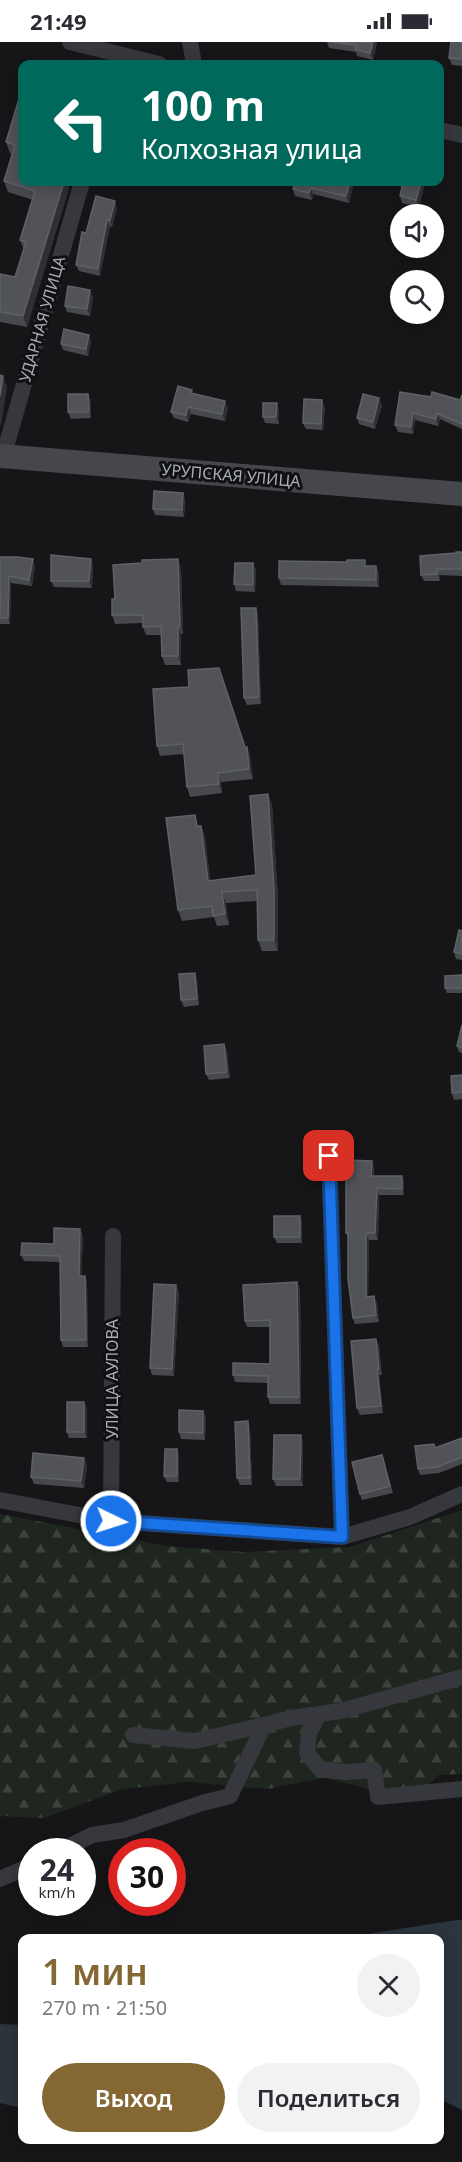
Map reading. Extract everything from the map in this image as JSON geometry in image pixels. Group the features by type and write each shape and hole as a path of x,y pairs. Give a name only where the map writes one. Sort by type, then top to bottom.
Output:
{"street":[{"path":"70,42 117,60"},
{"path":"190,42 193,60"},
{"path":"444,131 462,135"},
{"name":"УДАРНАЯ УЛИЦА","path":"2,456 81,186"},
{"name":"УРУПСКАЯ УЛИЦА","path":"2,456 462,494"},
{"path":"329,1156 342,1537"},
{"name":"УЛИЦА АУЛОВА","path":"111,1521 113,1236"},
{"path":"0,1500 111,1521 342,1537 410,1517 462,1494"},
{"path":"133,1735 195,1741 341,1711 462,1677"},
{"path":"318,1714 309,1733 307,1753 320,1769 345,1772 374,1770 378,1797 462,1789"},
{"path":"86,1838 124,1830 202,1803 230,1797 264,1725"},
{"path":"0,1879 18,1871"}],"green space":[{"path":"462,1510 462,1774 438,1775 415,1800 324,1778 267,1789 187,1782 123,1789 44,1818 0,1816 0,1514 167,1546 243,1552 350,1547"}],"shaded area":[{"path":"462,1920 462,2110 444,2101 444,1934 371,1934"},
{"path":"0,2024 18,2025 18,2107 0,2103"}],"building":[{"path":"331,42 373,42 370,53 355,49 356,45"},
{"path":"451,42 462,42 462,59 449,58"},
{"path":"18,102 18,186 4,181 15,145 6,142"},
{"path":"20,186 63,186 23,316 0,312 0,274 15,277 26,242 20,240 35,191"},
{"path":"294,186 349,186 346,196 311,188 309,193 293,189"},
{"path":"402,186 420,186 416,200 400,196"},
{"path":"96,196 115,201 110,220 107,220 98,269 76,265 82,232 86,233"},
{"path":"68,286 90,290 87,309 65,306"},
{"path":"64,329 89,335 86,349 61,344"},
{"path":"0,375 3,376 0,396"},
{"path":"178,386 192,390 191,393 225,401 222,414 188,407 186,415 171,412"},
{"path":"400,392 431,397 432,392 460,400 462,395 462,424 437,413 436,419 413,413 411,427 395,425"},
{"path":"68,394 88,394 89,412 68,412"},
{"path":"363,394 379,398 373,422 357,418"},
{"path":"304,399 322,400 321,424 303,423"},
{"path":"263,403 277,403 276,417 263,417"},
{"path":"154,491 183,493 182,510 153,509"},
{"path":"462,552 462,569 437,569 437,574 421,575 420,556"},
{"path":"51,555 91,559 89,581 51,581"},
{"path":"0,557 33,559 29,580 9,576 8,618 0,618"},
{"path":"178,559 180,626 178,626 178,656 162,656 161,626 143,627 143,615 112,615 112,599 115,599 113,565 142,563 142,560"},
{"path":"347,560 365,560 365,566 376,566 376,580 279,578 279,561 347,562"},
{"path":"235,563 253,563 253,585 234,584"},
{"path":"241,608 256,608 259,697 244,698"},
{"path":"219,668 245,747 247,747 249,769 218,773 219,784 187,787 183,744 157,746 153,689 189,687 188,670"},
{"path":"268,794 274,889 274,940 258,940 257,890 222,892 225,914 213,916 212,906 178,910 166,818 195,815 197,826 201,826 208,881 256,875 250,796"},
{"path":"459,930 462,931 462,954 454,952"},
{"path":"195,973 197,999 181,1000 179,974"},
{"path":"462,975 462,988 445,988 445,976"},
{"path":"462,1025 462,1048 457,1046"},
{"path":"224,1044 227,1072 206,1074 204,1046"},
{"path":"462,1075 462,1092 452,1093 451,1076"},
{"path":"346,1160 372,1161 371,1176 402,1176 402,1189 377,1188 375,1233 366,1233 366,1297 374,1296 376,1315 353,1318 348,1279"},
{"path":"274,1216 300,1216 300,1237 274,1237"},
{"path":"54,1228 80,1229 79,1276 85,1276 86,1340 61,1340 60,1256 21,1255 22,1243 54,1244"},
{"path":"297,1282 299,1397 268,1397 268,1376 233,1375 233,1363 270,1364 270,1320 245,1321 243,1285"},
{"path":"154,1284 176,1285 172,1369 150,1368"},
{"path":"376,1339 381,1406 357,1408 351,1341"},
{"path":"67,1402 84,1402 84,1432 67,1432"},
{"path":"179,1410 203,1411 203,1433 179,1432"},
{"path":"248,1421 250,1478 237,1478 235,1422"},
{"path":"274,1435 301,1435 300,1479 273,1479"},
{"path":"462,1438 462,1457 437,1467 418,1469 415,1446 434,1444 435,1448"},
{"path":"165,1449 177,1449 177,1476 164,1476"},
{"path":"33,1453 84,1458 81,1481 31,1477"},
{"path":"382,1455 390,1486 360,1494 352,1462"}],"route":[{"path":"111,1521 342,1537 329,1156"}]}
